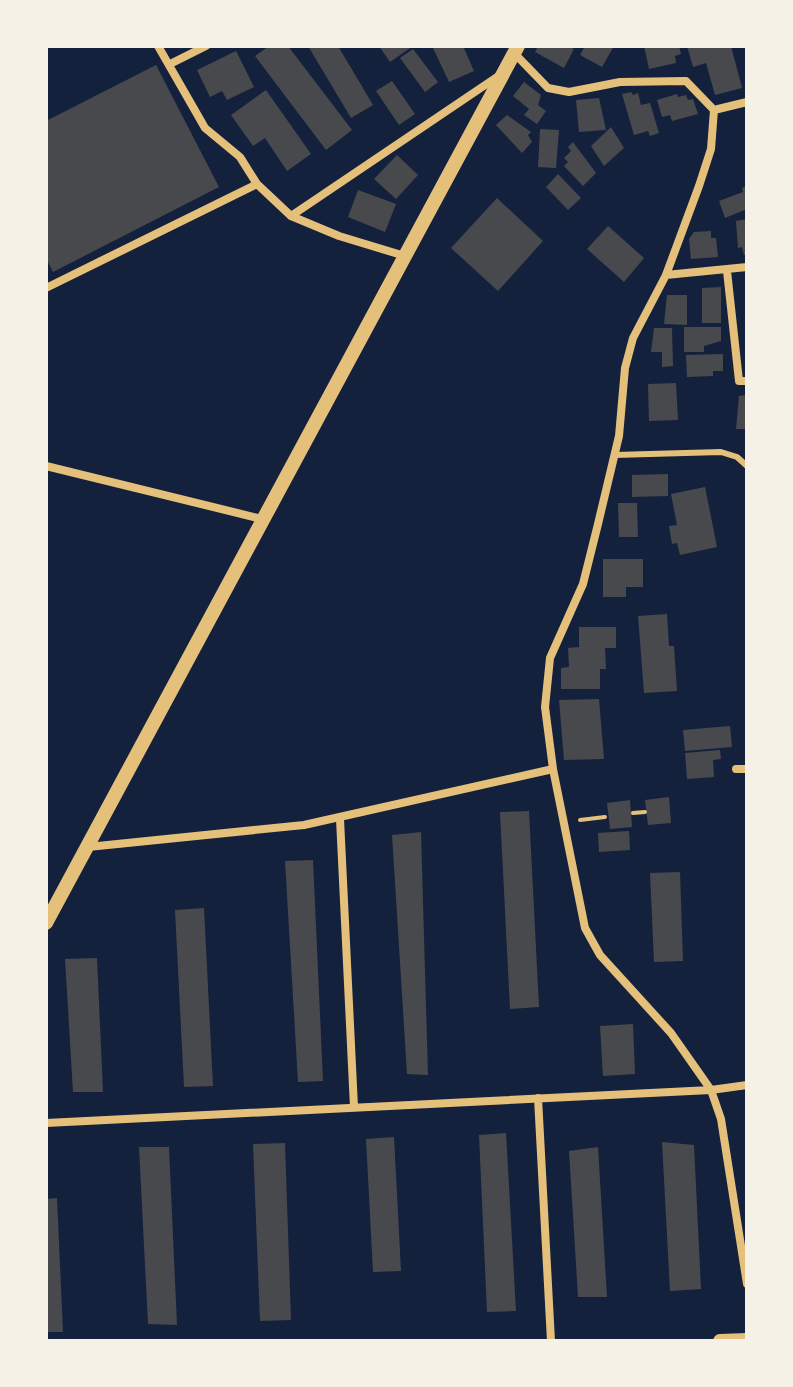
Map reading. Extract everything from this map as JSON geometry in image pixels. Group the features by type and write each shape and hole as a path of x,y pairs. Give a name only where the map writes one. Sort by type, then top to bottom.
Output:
{"street":[{"path":"158,46 205,128 240,157 257,184 291,216 339,236 405,256"},
{"path":"170,64 206,46"},
{"path":"46,923 516,49 548,88 569,92 620,82 686,81 714,110 711,149 666,275 633,338 614,455 583,584 550,658 545,707 553,769 585,928 600,955 671,1033 711,1090 721,1119 747,1284"},
{"path":"291,216 504,72"},
{"path":"714,110 747,102"},
{"path":"46,288 257,184"},
{"path":"666,275 747,267"},
{"path":"727,271 739,381 747,381"},
{"path":"46,466 262,519"},
{"path":"88,847 179,840 340,819 553,769"},
{"path":"736,769 747,769"},
{"path":"340,819 354,1107"},
{"path":"46,1123 711,1090 747,1085"},
{"path":"538,1098 551,1341"},
{"path":"720,1341 747,1340"}],"lane":[{"path":"614,455 721,452 737,457 747,466"}],"path":[{"path":"633,813 645,812"},
{"path":"563,823 605,817"}],"building":[{"path":"269,46 288,46 352,130 326,150 255,56"},
{"path":"308,46 338,46 373,105 351,118"},
{"path":"379,46 413,46 390,62"},
{"path":"432,46 463,46 474,71 449,82"},
{"path":"538,46 568,46 574,49 564,68 535,52"},
{"path":"585,46 614,46 602,67 580,55"},
{"path":"644,46 679,46 681,54 675,56 676,63 649,69"},
{"path":"687,46 731,46 742,88 715,95 706,63 693,67"},
{"path":"413,49 438,82 425,92 400,58"},
{"path":"236,51 254,87 227,100 222,91 210,97 197,70"},
{"path":"156,65 219,187 53,272 46,258 46,121"},
{"path":"392,81 415,114 399,125 376,91"},
{"path":"524,82 541,95 538,105 546,111 537,124 524,115 529,109 513,96"},
{"path":"266,90 311,154 287,171 265,138 253,146 231,115"},
{"path":"631,92 633,95 638,93 641,105 650,103 659,133 650,136 648,131 634,135 622,94"},
{"path":"677,94 678,97 686,95 688,100 693,99 698,114 672,121 670,115 662,117 657,100"},
{"path":"599,98 606,130 579,132 576,100"},
{"path":"507,115 531,132 528,135 532,142 522,153 496,125"},
{"path":"611,127 624,148 604,166 591,146"},
{"path":"540,129 559,130 556,168 538,167"},
{"path":"573,142 596,173 583,186 564,166 568,162 564,158 571,151 568,147"},
{"path":"397,155 418,175 396,199 374,179"},
{"path":"558,174 581,198 568,210 546,187"},
{"path":"747,186 747,209 725,218 719,201 743,192 742,188"},
{"path":"358,190 396,204 385,232 348,217"},
{"path":"497,198 543,241 498,291 451,248"},
{"path":"747,219 747,255 744,255 742,247 738,248 736,221"},
{"path":"608,226 644,258 624,282 587,249"},
{"path":"711,231 711,238 716,238 718,257 691,259 689,239 694,232"},
{"path":"721,287 721,323 702,323 702,288"},
{"path":"667,295 687,295 687,325 664,324"},
{"path":"684,327 721,327 721,341 704,346 704,352 684,352"},
{"path":"654,328 672,328 673,366 662,367 662,352 651,352"},
{"path":"723,354 723,371 713,371 713,376 687,377 686,355"},
{"path":"676,383 678,420 649,421 648,384"},
{"path":"747,395 747,429 736,429 739,396"},
{"path":"668,474 668,496 632,497 632,475"},
{"path":"705,487 717,547 680,555 677,543 672,544 669,526 677,525 671,494"},
{"path":"618,503 637,503 638,537 619,537"},
{"path":"603,559 643,559 643,587 626,587 626,597 603,597"},
{"path":"667,614 669,646 674,646 677,691 644,693 638,616"},
{"path":"579,627 616,627 616,648 605,648 606,669 600,669 600,689 561,689 561,668 569,667 568,648 579,647"},
{"path":"599,699 604,759 564,760 559,700"},
{"path":"730,726 732,747 685,751 683,730"},
{"path":"720,750 721,759 713,760 714,777 687,779 685,753"},
{"path":"669,797 671,823 648,825 645,800"},
{"path":"630,800 632,827 610,829 607,803"},
{"path":"529,811 539,1007 510,1009 500,812"},
{"path":"629,831 630,850 599,852 598,833"},
{"path":"421,832 428,1075 407,1074 392,835"},
{"path":"313,860 323,1081 298,1082 285,861"},
{"path":"680,872 683,961 654,962 650,873"},
{"path":"204,908 213,1086 184,1087 175,910"},
{"path":"97,958 103,1092 73,1092 65,959"},
{"path":"633,1024 635,1074 603,1076 600,1026"},
{"path":"506,1133 516,1311 487,1312 479,1135"},
{"path":"394,1137 401,1271 373,1272 366,1139"},
{"path":"662,1142 694,1145 701,1289 670,1291"},
{"path":"285,1143 291,1320 260,1321 253,1144"},
{"path":"139,1147 169,1147 177,1325 148,1324"},
{"path":"598,1147 607,1297 578,1297 569,1151"},
{"path":"57,1198 63,1332 46,1332 46,1199"}]}
